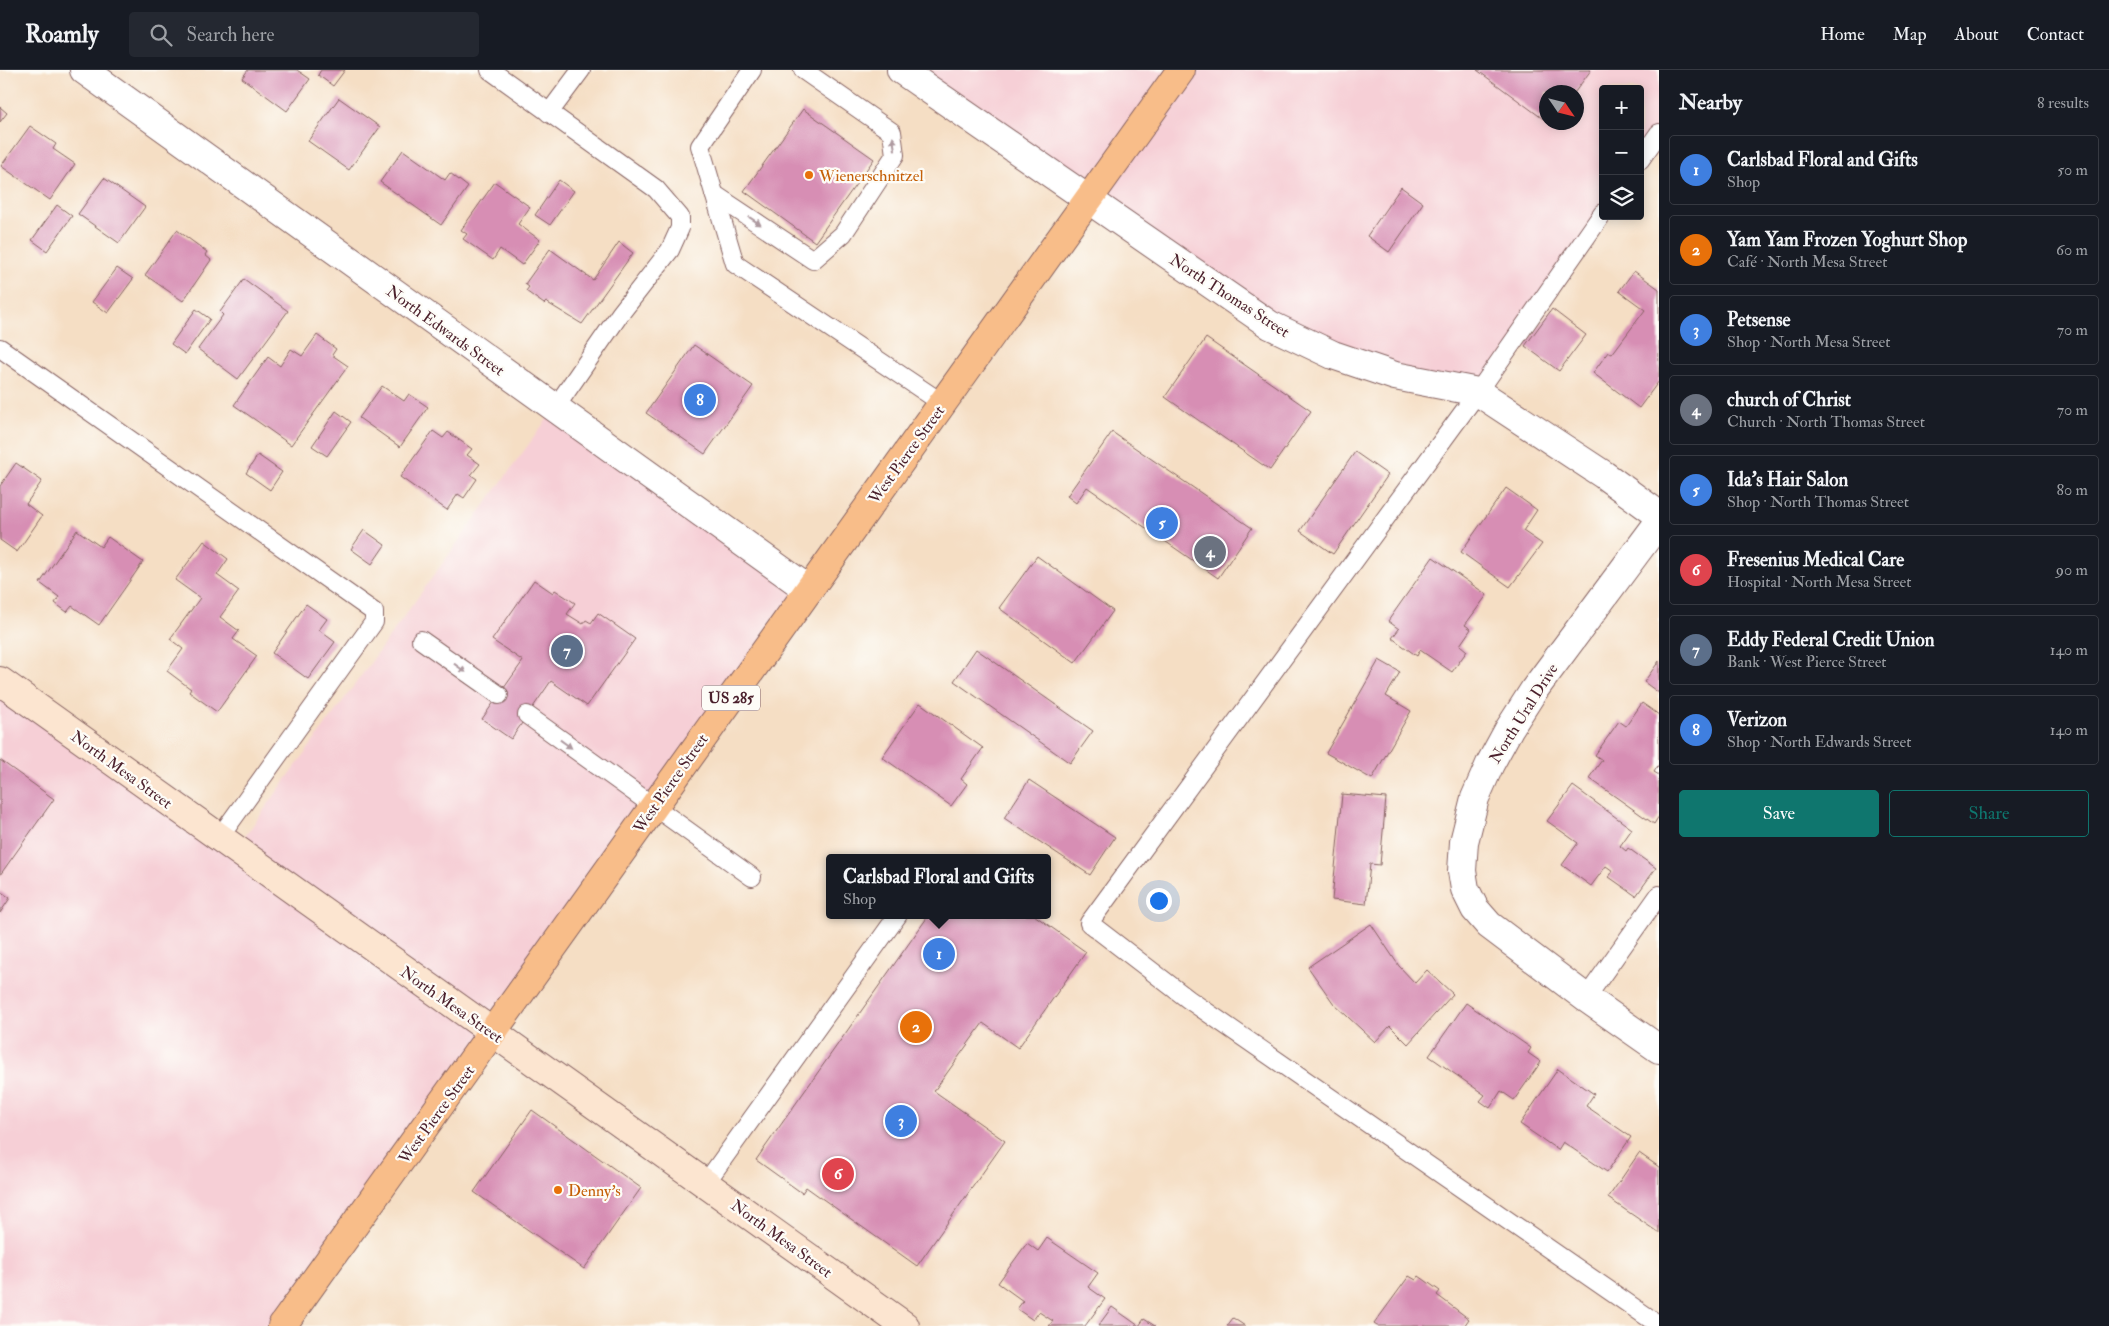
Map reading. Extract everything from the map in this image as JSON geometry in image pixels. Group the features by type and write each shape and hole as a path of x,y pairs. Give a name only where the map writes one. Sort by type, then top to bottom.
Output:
{"highway":[{"name":"West Pierce Street","path":"282,1326 493,1034 1180,70"}],"street":[{"name":"North Edwards Street","path":"84,70 809,590"},
{"name":"North Thomas Street","path":"901,70 1270,325 1333,355 1395,376 1478,392 1604,475 1659,515"},
{"name":"North Ural Drive","path":"1659,522 1534,690 1490,764 1475,798 1464,842 1462,871 1465,889 1475,909 1489,926 1659,1049"},
{"name":"North Mesa Street","path":"0,681 905,1326"}],"lane":[{"path":"490,70 656,189 680,217 680,228 670,250 620,314 554,408"},
{"path":"549,114 581,70"},
{"path":"752,70 700,146 734,264 942,403"},
{"path":"714,194 813,260 842,234 896,155 892,132 803,70"},
{"path":"1644,154 1659,133"},
{"path":"1599,220 1478,392 1089,924 1188,999 1659,1326"},
{"path":"0,348 374,612 374,622 219,838"},
{"path":"421,640 499,695"},
{"path":"527,715 752,877"},
{"path":"1586,998 1659,895"},
{"path":"705,1184 895,919"}],"shaded area":[{"path":"901,70 1659,70 1659,133 1644,154 1644,85 1599,85 1599,219 1478,392 1333,355"},
{"path":"555,408 809,590 282,1326 0,1326 0,681 235,850"}],"building":[{"path":"248,70 297,70 310,79 287,111 242,78"},
{"path":"321,70 345,70 333,86 318,75"},
{"path":"1477,70 1591,70 1580,85 1539,85 1539,116"},
{"path":"339,98 380,127 349,170 308,141"},
{"path":"0,107 7,113 0,122"},
{"name":"Wienerschnitzel","path":"803,109 874,159 815,242 744,191"},
{"path":"30,126 56,144 53,149 75,164 50,200 1,166"},
{"path":"403,150 445,180 450,173 468,187 441,225 380,182"},
{"path":"104,178 145,207 119,243 78,214"},
{"path":"559,180 574,191 550,225 535,215"},
{"path":"495,182 530,207 518,224 540,240 522,265 500,249 493,260 463,239 467,234 461,230"},
{"path":"1401,187 1423,203 1389,252 1367,236"},
{"path":"57,205 72,216 47,251 32,240"},
{"path":"177,230 207,252 205,255 211,260 183,301 145,275"},
{"path":"619,242 633,253 582,324 546,302 544,304 526,291 529,287 525,284 550,249 593,280"},
{"path":"117,268 133,279 108,313 92,302"},
{"path":"1634,271 1659,289 1659,381 1639,408 1593,373 1608,352 1612,354 1645,310 1619,291"},
{"path":"244,279 288,311 238,379 198,349 223,315 220,312"},
{"path":"196,309 210,319 185,354 171,344"},
{"path":"1552,309 1586,335 1559,371 1525,346"},
{"path":"317,335 336,349 332,355 348,366 291,445 234,405 268,357 280,366 291,349 302,356"},
{"path":"1206,338 1311,411 1270,470 1165,397"},
{"path":"694,345 753,386 705,454 646,413"},
{"path":"382,386 404,401 409,394 428,407 400,447 359,418"},
{"path":"336,411 351,422 327,456 312,446"},
{"path":"433,431 443,438 448,432 472,449 467,455 480,464 471,475 477,479 464,498 458,494 447,510 400,477"},
{"path":"1112,432 1252,528 1218,578 1087,487 1076,503 1067,496"},
{"path":"1355,452 1388,475 1333,554 1300,531"},
{"path":"258,455 282,472 270,490 246,473"},
{"path":"16,463 42,481 26,504 42,516 17,552 0,540 0,486"},
{"path":"1506,488 1537,510 1523,531 1542,544 1510,587 1461,552"},
{"path":"77,530 101,547 108,537 143,562 99,625 72,606 67,612 55,603 59,597 40,583"},
{"path":"364,530 385,545 372,564 351,549"},
{"path":"204,541 228,559 217,575 239,591 220,617 239,631 233,639 257,656 217,712 189,692 191,689 167,671 183,649 170,639 200,598 175,580"},
{"path":"1037,556 1113,611 1075,663 999,608"},
{"path":"1433,557 1487,595 1465,625 1471,629 1460,645 1467,651 1452,672 1420,650 1417,656 1392,638 1399,629 1388,621"},
{"path":"534,580 553,593 555,590 575,603 567,614 583,624 586,620 591,623 598,613 635,639 587,706 551,681 511,739 482,719 523,661 492,640"},
{"path":"306,604 327,619 319,630 335,642 308,679 272,653"},
{"path":"976,649 1093,731 1070,763 954,681"},
{"path":"1379,660 1400,672 1386,696 1411,711 1372,779 1326,753"},
{"path":"1659,661 1659,693 1644,682"},
{"path":"920,703 983,748 961,779 967,784 951,806 882,757"},
{"path":"1642,703 1659,715 1659,764 1654,772 1659,775 1659,816 1654,824 1589,778 1602,760 1595,755 1619,721 1626,726"},
{"path":"0,760 54,799 0,875"},
{"path":"1029,780 1115,837 1090,875 1004,818"},
{"path":"1573,786 1632,829 1620,846 1626,851 1628,848 1656,868 1636,896 1609,877 1613,871 1606,866 1591,886 1562,865 1578,843 1547,821"},
{"path":"1342,794 1386,798 1380,865 1370,864 1366,904 1332,900"},
{"path":"0,891 10,898 0,913"},
{"path":"926,919 1040,919 1086,952 1018,1048 983,1023 934,1091 1005,1141 917,1266 806,1187 802,1193 756,1160"},
{"path":"1371,924 1399,966 1415,983 1427,970 1453,994 1408,1044 1390,1026 1375,1042 1334,1004 1308,967"},
{"path":"1466,1003 1531,1048 1528,1053 1541,1062 1514,1100 1501,1091 1490,1108 1480,1101 1485,1095 1429,1056"},
{"path":"1558,1069 1594,1094 1586,1106 1631,1137 1607,1172 1563,1142 1558,1150 1520,1124"},
{"name":"Denny's","path":"532,1110 641,1188 584,1269 474,1192"},
{"path":"1639,1153 1659,1167 1659,1233 1608,1198"},
{"path":"1047,1238 1098,1273 1088,1287 1105,1299 1085,1326 1049,1326 1053,1321 1039,1312 1033,1320 1017,1309 1023,1301 998,1283 1027,1243 1038,1251"},
{"path":"1409,1276 1416,1280 1419,1276 1440,1291 1437,1295 1469,1319 1464,1326 1377,1326 1374,1324"},
{"path":"1112,1307 1139,1326 1098,1326"},
{"path":"1233,1318 1245,1326 1227,1326"},
{"path":"1144,1319 1155,1326 1139,1326"}],"place":[{"name":"Wienerschnitzel","path":"809,175"},
{"name":"Verizon","path":"700,400"},
{"name":"Ida's Hair Salon","path":"1162,523"},
{"name":"church of Christ","path":"1210,552"},
{"name":"Eddy Federal Credit Union","path":"567,651"},
{"name":"Carlsbad Floral and Gifts","path":"939,954"},
{"name":"Yam Yam Frozen Yoghurt Shop","path":"916,1027"},
{"name":"Petsense","path":"901,1121"},
{"name":"Fresenius Medical Care","path":"838,1174"},
{"name":"Denny's","path":"558,1190"}]}
